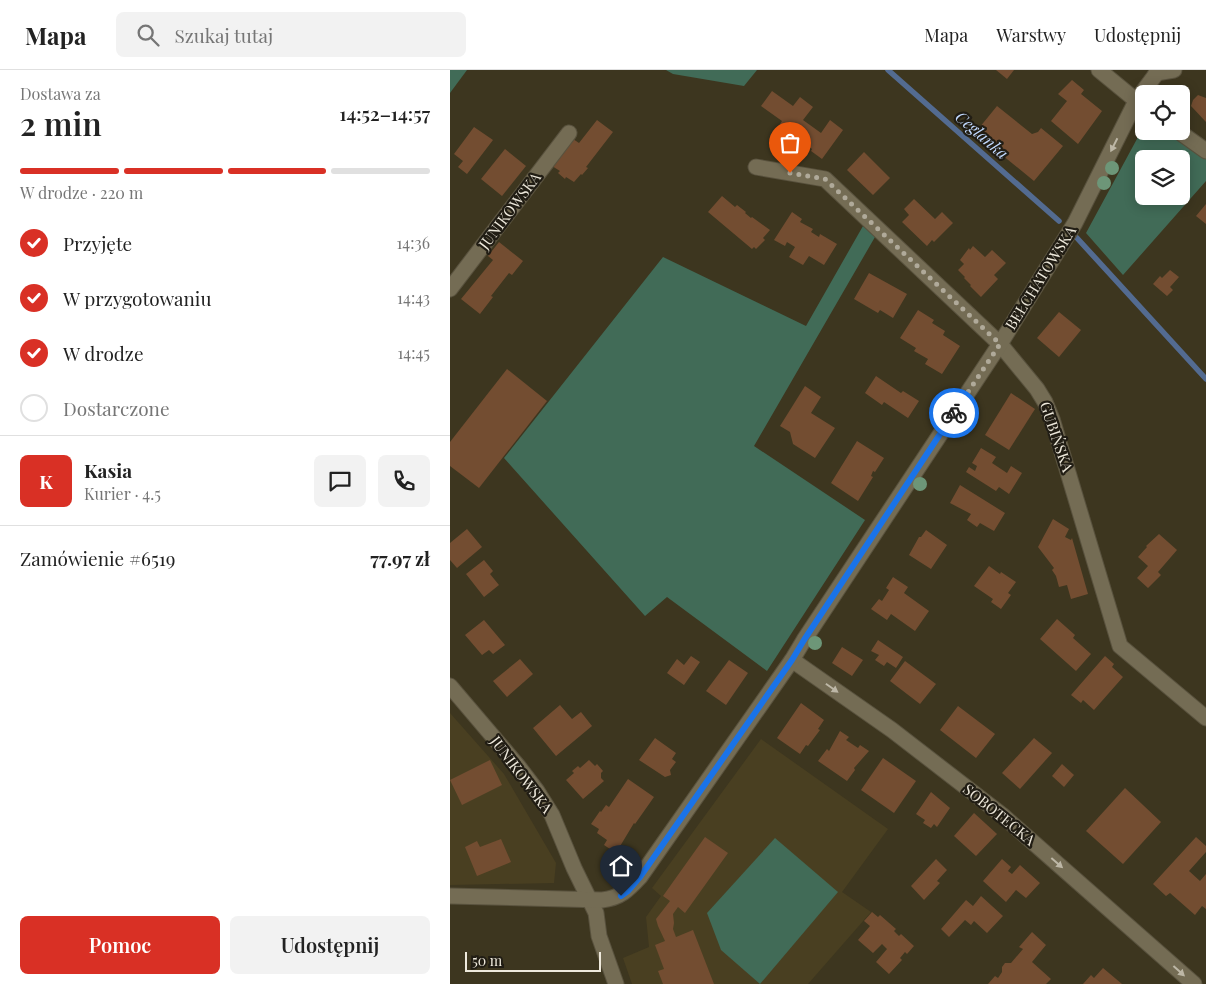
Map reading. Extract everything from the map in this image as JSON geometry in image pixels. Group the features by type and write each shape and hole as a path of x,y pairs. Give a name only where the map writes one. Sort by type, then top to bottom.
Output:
{"street":[{"path":"1099,70 1135,100"},
{"path":"1158,72 1174,70"},
{"name":"BEŁCHATOWSKA","path":"1151,85 1158,72"},
{"name":"BEŁCHATOWSKA","path":"450,896 589,900 613,899 628,891 640,877 792,660 1000,344 1075,223 1135,113"},
{"name":"JUNIKOWSKA","path":"450,289 569,133"},
{"path":"1190,140 1206,151"},
{"name":"GUBIŃSKA","path":"756,167 825,179 1000,344 1037,389 1046,402 1052,419 1120,646 1206,718"},
{"name":"SOBOTECKA","path":"792,660 892,730 1002,815 1194,984"},
{"name":"JUNIKOWSKA","path":"450,686 518,766 552,815 596,913 599,936 616,984"}],"shaded area":[{"path":"450,713 504,774 556,863 554,883 450,885"},
{"path":"761,739 888,829 842,892 871,912 808,984 632,984 623,958 649,947 646,917 661,896 652,888"}],"green space":[{"path":"450,70 467,70 450,93"},
{"path":"666,70 757,70 744,86 673,74"},
{"path":"1136,140 1186,140 1206,156 1206,181 1190,199 1190,150 1135,150 1135,205 1185,205 1123,275 1086,233"},
{"path":"863,226 875,237 754,446 865,520 767,671 667,597 645,616 504,458 663,257 806,326"},
{"path":"775,838 838,892 760,984 721,950 707,913"}],"building":[{"path":"996,70 1014,70 1007,79"},
{"path":"1072,80 1084,90 1081,94 1102,111 1078,144 1051,121 1067,101 1058,94"},
{"path":"772,91 793,106 800,97 813,107 803,120 821,133 830,120 843,130 822,159 790,133 789,135 778,127 782,121 761,106"},
{"path":"1198,95 1206,98 1206,122 1191,106 1193,100"},
{"path":"997,106 1032,134 1038,132 1041,128 1063,146 1034,181 975,133"},
{"path":"597,120 613,132 582,175 574,182 566,177 565,179 558,173 560,171 552,166 573,139 579,143"},
{"path":"474,127 493,140 467,174 458,167 463,161 454,154"},
{"path":"505,149 526,166 502,196 481,179"},
{"path":"864,152 890,178 873,195 847,170"},
{"path":"722,196 770,230 763,238 765,240 756,249 754,247 752,249 708,212"},
{"path":"914,199 935,219 942,212 953,223 934,242 932,240 927,246 902,222 909,215 904,209"},
{"path":"1206,204 1206,224 1196,216"},
{"path":"792,212 802,219 800,222 813,229 811,232 819,237 820,234 837,244 824,265 809,256 803,265 789,257 795,247 787,242 785,246 774,240"},
{"path":"499,242 523,261 512,275 509,273 480,314 461,299 493,260 488,256"},
{"path":"973,246 985,257 992,250 1006,263 994,275 998,279 981,297 958,270 964,264 960,260 969,248 970,250"},
{"path":"1170,270 1179,277 1170,287 1173,290 1167,296 1153,284 1160,276 1162,278"},
{"path":"869,273 907,294 893,318 880,310 878,313 854,299"},
{"path":"918,310 934,320 932,323 945,331 943,335 960,346 942,374 925,364 928,359 914,351 916,348 900,338"},
{"path":"1059,312 1081,330 1059,357 1037,338"},
{"path":"507,369 547,401 479,488 450,466 450,442"},
{"path":"876,376 901,393 903,391 919,401 908,418 884,402 882,405 865,393"},
{"path":"805,386 821,397 811,413 835,428 815,458 793,444 790,432 780,426"},
{"path":"1011,393 1035,409 1009,450 985,435"},
{"path":"857,441 884,458 875,472 873,471 871,476 873,477 858,501 831,483"},
{"path":"981,448 996,457 992,463 1007,473 1011,466 1022,473 1009,494 999,487 996,491 966,472 969,467 975,471 977,466 972,463"},
{"path":"960,485 1005,513 994,531 980,523 977,527 967,520 971,514 950,503"},
{"path":"1053,519 1069,529 1065,537 1071,540 1072,538 1088,594 1071,599 1067,585 1059,587 1052,570 1054,568 1038,547"},
{"path":"467,529 482,547 457,568 450,560 450,543"},
{"path":"926,530 947,545 931,569 909,555 919,537"},
{"path":"1159,534 1177,550 1158,572 1161,575 1148,588 1137,578 1148,566 1138,557 1146,546"},
{"path":"484,560 493,571 490,574 499,585 484,597 466,574"},
{"path":"989,566 1016,582 1008,593 1011,595 1001,609 991,602 993,599 974,586"},
{"path":"893,577 908,587 904,593 929,611 915,631 891,614 887,620 871,609 879,599 882,601 889,590 886,588"},
{"path":"1057,619 1075,635 1073,638 1091,654 1076,671 1040,639"},
{"path":"484,620 505,645 493,654 489,650 482,655 465,635"},
{"path":"878,640 903,657 896,668 887,662 884,666 875,660 879,655 871,651"},
{"path":"842,647 863,660 852,676 832,663"},
{"path":"691,656 700,662 684,685 667,673 677,659 684,665"},
{"path":"1105,656 1114,664 1112,667 1123,677 1094,710 1083,700 1081,703 1071,695"},
{"path":"520,659 533,674 507,697 493,681"},
{"path":"729,660 748,673 726,705 706,691"},
{"path":"905,661 936,684 920,704 890,681"},
{"path":"801,703 824,720 818,729 820,730 800,754 777,738"},
{"path":"560,705 572,719 581,712 592,726 556,756 533,728"},
{"path":"958,706 995,734 976,758 940,730"},
{"path":"840,731 849,737 846,740 858,748 860,745 869,751 854,768 855,770 847,781 818,761 827,749 829,751"},
{"path":"655,738 676,753 672,759 676,762 670,770 671,775 665,777 639,760"},
{"path":"1034,738 1052,753 1020,789 1002,773"},
{"path":"883,758 916,781 894,813 861,790"},
{"path":"490,760 502,785 462,805 450,780"},
{"path":"589,760 595,766 597,764 603,771 601,778 604,781 583,799 566,780 574,773 572,771 578,766 580,768"},
{"path":"1062,764 1074,775 1064,787 1052,776"},
{"path":"628,779 654,797 634,823 616,853 604,845 607,840 597,833 599,829 591,824 606,805 609,807"},
{"path":"1125,788 1161,822 1123,864 1086,831"},
{"path":"931,792 950,808 937,827 934,824 931,828 923,823 925,820 916,814"},
{"path":"974,813 997,834 976,856 954,836"},
{"path":"705,837 728,853 685,913 678,907 673,914 673,929 676,937 693,930 714,984 663,984 658,971 664,969 655,945 665,941 656,919 670,901 663,896"},
{"path":"1196,837 1206,846 1206,852 1189,871 1200,881 1206,874 1206,909 1202,906 1195,915 1170,893 1166,896 1153,884"},
{"path":"501,839 511,862 477,876 465,847 477,841 480,847"},
{"path":"936,859 947,870 937,881 940,883 924,900 911,886"},
{"path":"1002,859 1011,867 1008,871 1012,874 1020,865 1040,883 1026,898 1016,890 1006,902 983,881"},
{"path":"981,896 1003,916 987,933 974,921 971,925 965,920 949,937 941,929 966,900 973,906"},
{"path":"872,912 878,917 880,915 896,929 894,931 899,936 901,934 914,946 907,954 905,952 900,958 902,960 889,974 876,962 887,949 882,944 873,953 858,940 870,926 864,921"},
{"path":"1032,932 1046,945 1032,962 1051,979 1046,984 988,984 995,976 998,978 1005,963 1011,963 1023,949 1019,947"},
{"path":"1103,968 1122,984 1083,984 1091,975 1094,978"}],"waterway":[{"name":"Ceglanka","path":"888,70 1059,221"},
{"name":"Ceglanka","path":"1077,238 1206,379"}],"way so far":[{"path":"790,173 825,179 1000,344 954,413"}],"route":[{"path":"621,896 640,877 792,660 954,413"}]}
